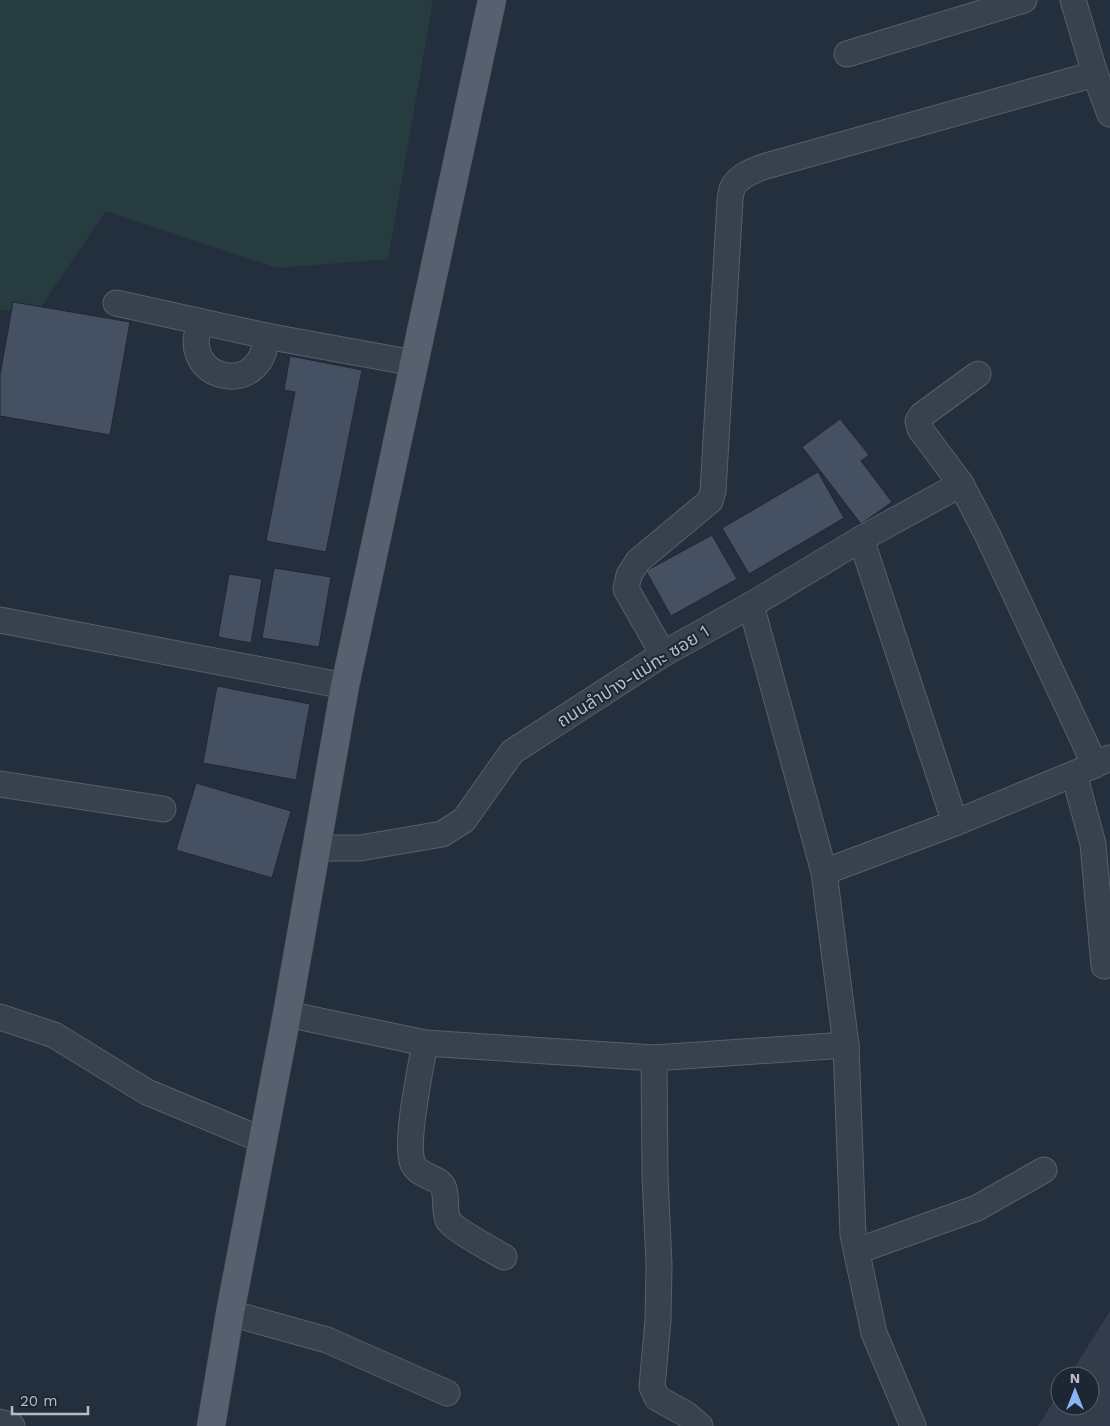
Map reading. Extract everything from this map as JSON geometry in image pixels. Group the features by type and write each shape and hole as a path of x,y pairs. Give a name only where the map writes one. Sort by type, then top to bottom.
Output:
{"main road":[{"path":"211,1426 345,686 492,0"}],"street":[{"path":"847,54 1024,0"},
{"path":"1074,0 1095,74 1110,114"},
{"path":"663,654 626,589 629,575 638,561 710,501 713,491 732,188 741,178 766,166 1095,74"},
{"path":"116,303 266,336 414,363"},
{"path":"200,322 196,332 195,343 198,354 208,368 223,375 234,376 246,373 255,367 262,358 266,348 266,336"},
{"path":"978,374 922,415 918,421 920,429 961,484 988,536 1093,766 1093,844 1104,966"},
{"name":"ถนนลำปาง-แม่ทะ ซอย 1","path":"316,848 360,848 442,834 464,820 512,752 663,654 752,605 861,539 961,484"},
{"path":"861,539 955,823"},
{"path":"752,605 824,872 846,1045 853,1234 874,1333 913,1426"},
{"path":"0,620 345,686"},
{"path":"824,872 955,823 1093,766"},
{"path":"0,784 163,809"},
{"path":"287,1014 425,1043 654,1058 846,1045"},
{"path":"0,1016 54,1035 147,1092 262,1140"},
{"path":"425,1043 411,1131 411,1154 414,1165 424,1175 438,1180 444,1189 445,1210 448,1222 504,1257"},
{"path":"654,1058 655,1176 659,1265 658,1320 652,1386 657,1398 686,1414 700,1426"},
{"path":"857,1251 977,1208 1044,1170"},
{"path":"230,1313 327,1340 447,1393"},
{"path":"0,1422 12,1426"}],"shaded area":[{"path":"1110,1311 1110,1426 1038,1426 1050,1407 1050,1416 1100,1416 1100,1366 1075,1366"}],"green space":[{"path":"0,0 433,0 388,259 277,268 106,211 38,311 0,310"}],"building":[{"path":"13,302 130,322 110,435 0,416 0,375"},
{"path":"290,356 362,370 326,552 266,541 295,392 284,390"},
{"path":"840,419 869,455 861,461 892,502 861,524 802,447"},
{"path":"818,472 844,518 749,574 722,528"},
{"path":"712,535 737,579 671,616 646,571"},
{"path":"274,568 331,577 319,647 262,638"},
{"path":"229,574 262,579 251,643 218,637"},
{"path":"217,686 310,704 296,780 203,763"},
{"path":"196,783 291,811 272,878 176,850"}]}
